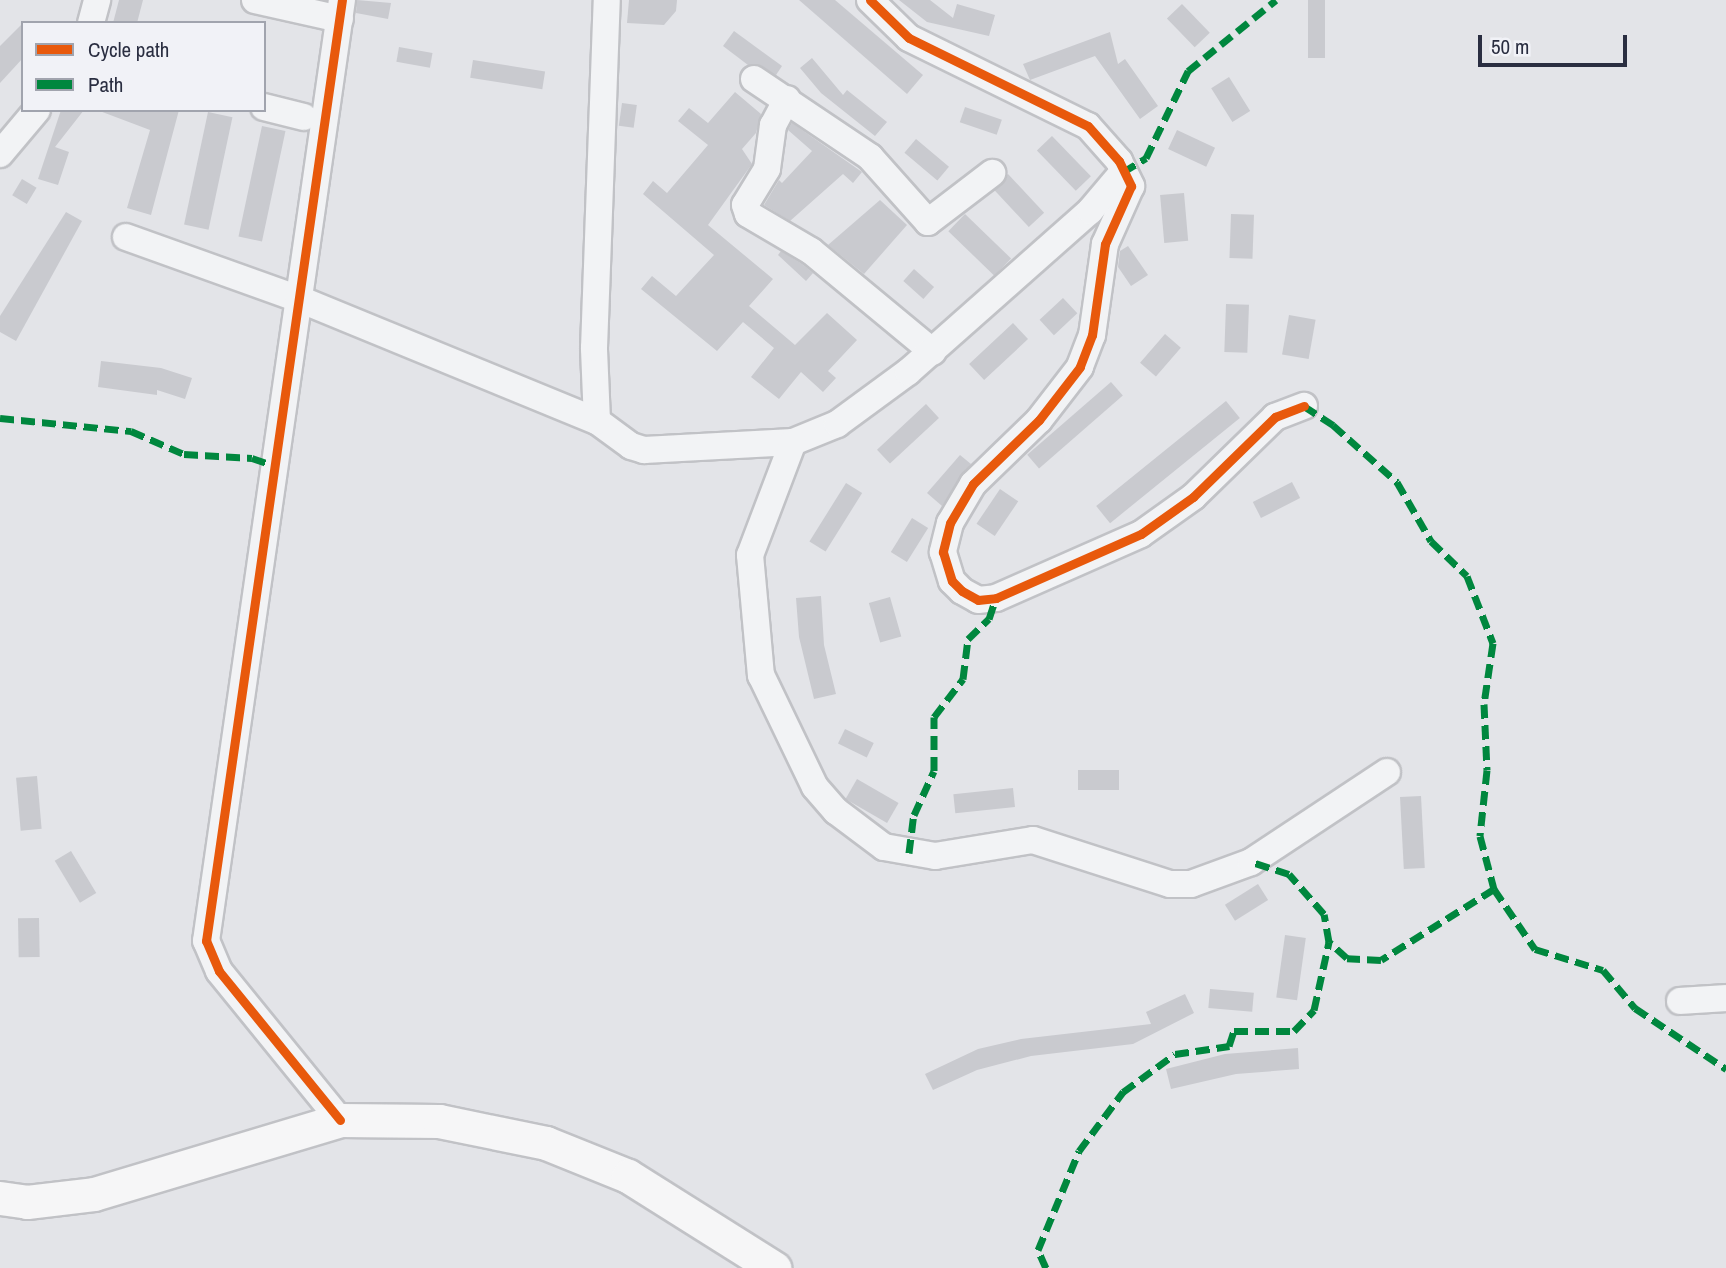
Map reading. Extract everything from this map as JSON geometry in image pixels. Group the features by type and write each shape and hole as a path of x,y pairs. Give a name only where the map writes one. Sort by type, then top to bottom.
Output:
{"main road":[{"path":"0,1198 27,1202 94,1194 340,1120 439,1121 546,1143 649,1186 774,1268"}],"street":[{"path":"92,21 97,0"},
{"path":"255,0 341,9 206,942 219,971 340,1120"},
{"path":"597,421 594,348 607,0"},
{"path":"870,0 909,38 1088,126 1131,186 1105,244 1087,353 1046,411 960,503 944,539 952,581 978,600 996,598 1141,534 1193,497 1275,416 1304,407"},
{"path":"754,79 870,157 928,222 992,173"},
{"path":"787,99 773,125 767,169 745,205 748,215 811,251 933,352"},
{"path":"266,108 304,117"},
{"path":"0,155 35,112"},
{"path":"126,237 299,299 597,421 644,450 793,442 837,424 933,352 1090,211 1123,172"},
{"path":"793,442 750,555 761,675 814,787 836,811 884,847 936,856 1033,840 1170,884 1191,884 1251,862 1387,772"},
{"path":"1680,1001 1726,998"}],"building":[{"path":"119,0 143,0 138,21 114,21"},
{"path":"357,0 391,3 388,19 356,13"},
{"path":"629,0 677,0 676,11 664,25 627,23"},
{"path":"799,0 835,0 923,75 907,94"},
{"path":"899,0 930,0 953,18 957,4 995,15 989,36 927,22"},
{"path":"1308,0 1325,0 1325,58 1308,58"},
{"path":"1182,4 1210,33 1195,47 1167,19"},
{"path":"21,25 21,60 0,83 0,46"},
{"path":"734,31 782,66 776,75 748,65 723,46"},
{"path":"1110,32 1118,64 1125,59 1158,106 1140,119 1095,56 1030,80 1023,64"},
{"path":"399,47 432,53 430,68 396,62"},
{"path":"812,58 843,95 847,90 887,122 875,136 821,93 800,68"},
{"path":"473,60 545,71 542,89 470,78"},
{"path":"1229,77 1250,111 1232,122 1211,88"},
{"path":"735,92 761,114 756,133 742,149 752,164 708,225 773,279 749,306 795,345 827,313 857,340 828,371 836,378 823,392 801,372 779,399 751,377 774,348 743,322 717,351 641,289 652,276 676,296 714,255 643,194 653,181 667,193 708,145 678,121 689,108 708,123"},
{"path":"622,103 637,105 634,128 619,126"},
{"path":"965,107 1002,120 997,135 960,122"},
{"path":"60,112 82,112 55,147 69,152 58,185 38,179"},
{"path":"102,112 178,112 151,215 127,208 150,130"},
{"path":"208,112 232,117 209,230 184,224"},
{"path":"792,123 862,172 853,183 843,174 790,221 764,205 779,180 782,183 812,151 788,130"},
{"path":"262,126 285,131 262,242 239,237"},
{"path":"1177,130 1215,148 1206,167 1168,149"},
{"path":"1052,136 1091,176 1076,191 1037,151"},
{"path":"916,139 949,167 937,180 904,153"},
{"path":"1008,174 1044,213 1029,227 993,188"},
{"path":"22,179 37,188 27,204 12,195"},
{"path":"1184,193 1188,241 1164,243 1160,195"},
{"path":"880,200 907,225 864,274 828,245"},
{"path":"66,212 82,221 16,341 0,332 0,316"},
{"path":"965,214 1011,258 994,276 948,231"},
{"path":"1231,214 1254,215 1252,259 1229,258"},
{"path":"1128,246 1148,275 1131,286 1118,267 1120,251"},
{"path":"781,251 813,273 806,281 778,255"},
{"path":"914,269 934,287 923,299 903,281"},
{"path":"1063,298 1077,313 1054,335 1040,320"},
{"path":"1226,304 1249,305 1247,353 1224,352"},
{"path":"1289,315 1316,320 1309,359 1282,354"},
{"path":"1013,323 1028,339 984,380 969,364"},
{"path":"1165,334 1181,348 1156,376 1140,363"},
{"path":"101,361 161,368 192,378 185,399 157,390 157,395 98,387"},
{"path":"1111,382 1123,396 1039,468 1027,455"},
{"path":"1226,401 1240,418 1110,523 1096,506"},
{"path":"926,404 939,418 890,464 877,450"},
{"path":"960,455 971,464 942,506 927,493"},
{"path":"1292,482 1300,498 1261,518 1253,502"},
{"path":"846,483 862,493 826,552 809,542"},
{"path":"1000,489 1018,501 995,536 977,524"},
{"path":"912,518 928,528 907,562 891,552"},
{"path":"821,596 824,645 836,694 814,699 799,637 796,598"},
{"path":"890,597 901,636 880,642 869,603"},
{"path":"845,729 874,743 867,757 838,743"},
{"path":"1078,770 1119,770 1119,790 1078,790"},
{"path":"37,776 42,829 21,831 16,778"},
{"path":"857,779 899,803 887,823 846,799"},
{"path":"1013,788 1015,807 955,813 953,794"},
{"path":"1421,796 1425,868 1404,869 1400,797"},
{"path":"71,851 96,893 80,903 55,861"},
{"path":"1258,884 1268,900 1235,921 1225,905"},
{"path":"18,918 39,918 40,957 19,957"},
{"path":"1285,935 1306,938 1297,1000 1276,997"},
{"path":"1210,989 1254,993 1252,1012 1208,1008"},
{"path":"1185,994 1194,1013 1133,1044 1031,1056 977,1070 933,1090 925,1074 978,1049 1021,1039 1151,1024 1146,1012"},
{"path":"1298,1048 1299,1069 1236,1074 1171,1089 1166,1069 1225,1054"}],"marked path":[{"path":"1123,172 1146,158 1188,71 1276,0"},
{"path":"1304,406 1333,425 1397,482 1431,541 1467,576 1493,643 1484,704 1487,770 1480,836 1494,889 1381,960 1347,958 1329,942"},
{"path":"0,418 131,431 184,454 252,458 275,466"},
{"path":"909,853 914,815 934,771 934,717 963,679 968,639 989,619 996,598"},
{"path":"1046,1268 1038,1250 1079,1151 1123,1092 1175,1054 1229,1046 1234,1031 1294,1031 1314,1010 1329,942 1324,914 1289,874 1251,862"},
{"path":"1494,889 1535,949 1603,970 1635,1008 1726,1069"}],"cycle path":[{"path":"340,1120 219,971 206,941 342,0"},
{"path":"870,0 909,38 1088,126 1119,161 1131,186 1105,244 1092,335 1080,367 1039,420 973,484 950,523 943,552 952,581 962,591 978,600 996,598 1141,534 1193,497 1275,417 1304,406"}]}
